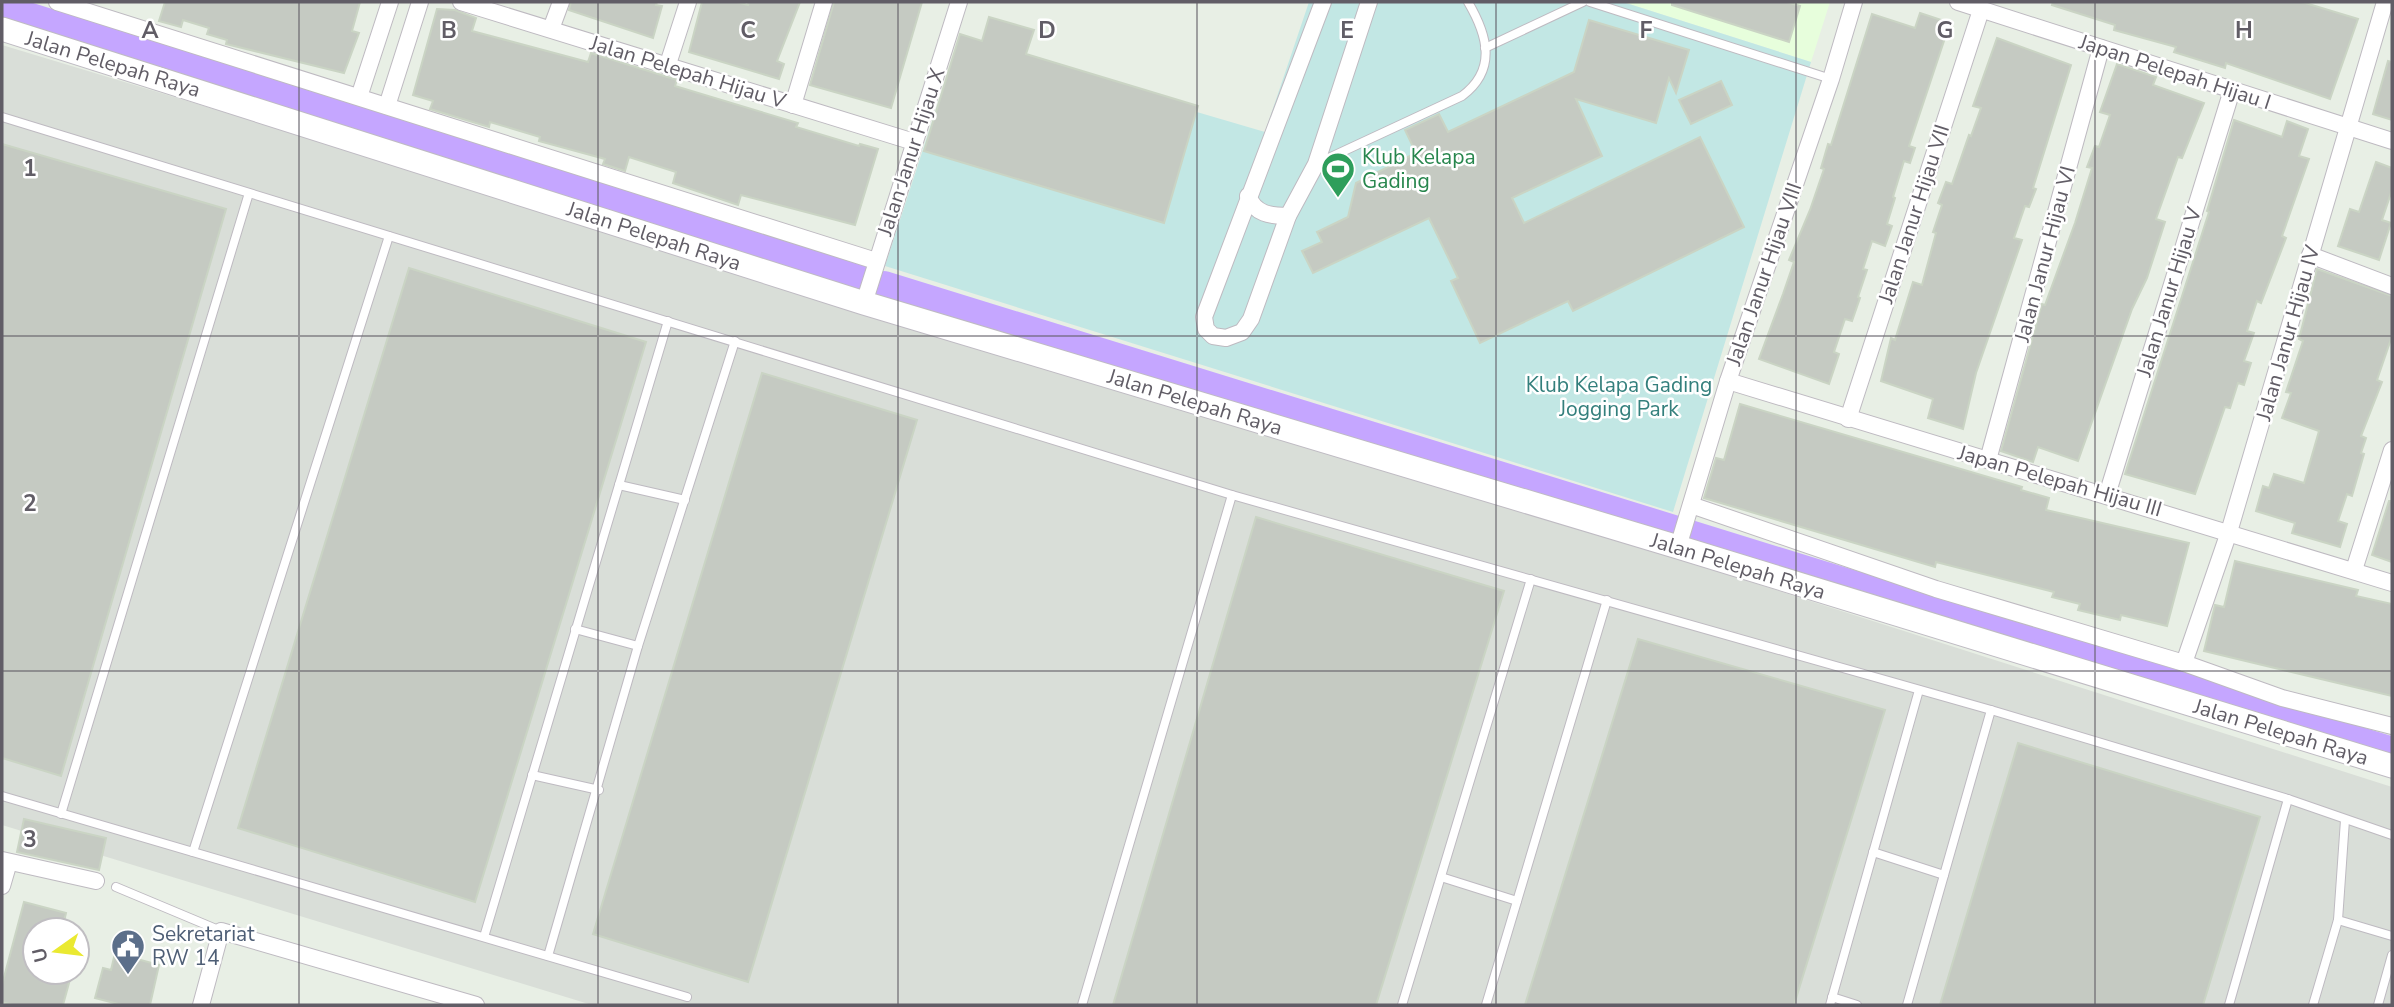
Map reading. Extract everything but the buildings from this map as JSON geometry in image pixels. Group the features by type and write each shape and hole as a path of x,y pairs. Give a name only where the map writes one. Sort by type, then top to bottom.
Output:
{"street":[{"name":"Jalan Pelepah Raya","path":"57,2 387,106 874,269"},
{"path":"359,97 390,2"},
{"path":"387,106 420,2"},
{"name":"Jalan Pelepah Hijau V","path":"461,2 914,142"},
{"path":"551,29 561,2"},
{"path":"668,64 688,2"},
{"path":"793,105 824,2"},
{"name":"Jalan Janur Hijau X","path":"864,303 959,2"},
{"path":"1323,2 1204,317 1206,329 1213,336 1236,335 1251,319 1288,216 1316,164 1370,2"},
{"name":"Jalan Janur Hijau VIII","path":"1679,545 1728,381 1831,79 1854,2"},
{"name":"Japan Pelepah Hijau I","path":"1958,2 2392,141"},
{"name":"Jalan Janur Hijau IV","path":"2185,663 2230,532 2385,2"},
{"name":"Jalan Janur Hijau VII","path":"1848,419 1981,10"},
{"name":"Jalan Pelepah Raya","path":"2,29 864,303 1679,545 2392,766"},
{"name":"Jalan Janur Hijau VI","path":"1988,460 2101,48"},
{"name":"Jalan Janur Hijau V","path":"2107,495 2232,90"},
{"path":"1248,196 1251,205 1263,214 1288,216"},
{"path":"2310,255 2392,286"},
{"name":"Japan Pelepah Hijau III","path":"1728,381 2392,583"},
{"path":"2354,570 2392,450"},
{"name":"Jalan Pelepah Raya","path":"1689,510 1936,589 2185,663 2282,698 2392,726"},
{"path":"2,886 5,861 96,881"},
{"path":"201,1005 222,931 476,1005"}],"lane":[{"path":"1316,164 1462,96 1483,75 1487,61 1485,48 1468,2"},
{"path":"1485,48 1583,2"},
{"path":"1590,2 1831,79"},
{"path":"2,117 1232,495 1991,710 2288,799 2392,835"},
{"path":"61,814 249,193"},
{"path":"193,852 389,236"},
{"path":"484,937 668,321"},
{"path":"548,956 599,790 638,646 735,341"},
{"path":"619,485 685,500"},
{"path":"1082,1005 1232,495"},
{"path":"1402,1005 1531,579"},
{"path":"1486,1005 1606,600"},
{"path":"575,629 638,646"},
{"path":"1857,1005 1831,1001 1919,690"},
{"path":"1907,1005 1991,710"},
{"path":"533,775 599,790"},
{"path":"2,796 687,997"},
{"path":"2229,1005 2288,799"},
{"path":"2314,1005 2338,920 2345,820"},
{"path":"1873,852 1944,875"},
{"path":"1441,877 1517,901"},
{"path":"116,887 222,931"},
{"path":"2338,920 2392,936"},
{"path":"2378,1005 2392,955"},
{"path":"2382,992 2392,995"}],"shaded area":[{"path":"1623,2 1830,2 1811,62"},
{"path":"2,45 1244,420 2392,787 2392,1005 592,1005 2,825"}],"green space":[{"name":"Klub Kelapa Gading","path":"1309,2 1623,2 1811,62 1673,512 885,266 958,42 1265,132"}],"waterway":[{"path":"2,10 856,278"},
{"path":"884,287 2392,753"}],"place":[{"name":"Klub Kelapa Gading","path":"1338,199"},
{"name":"Sekretariat RW 14","path":"128,976"}],"park label":[{"name":"Klub Kelapa Gading Jogging Park","path":"1619,397"}]}
